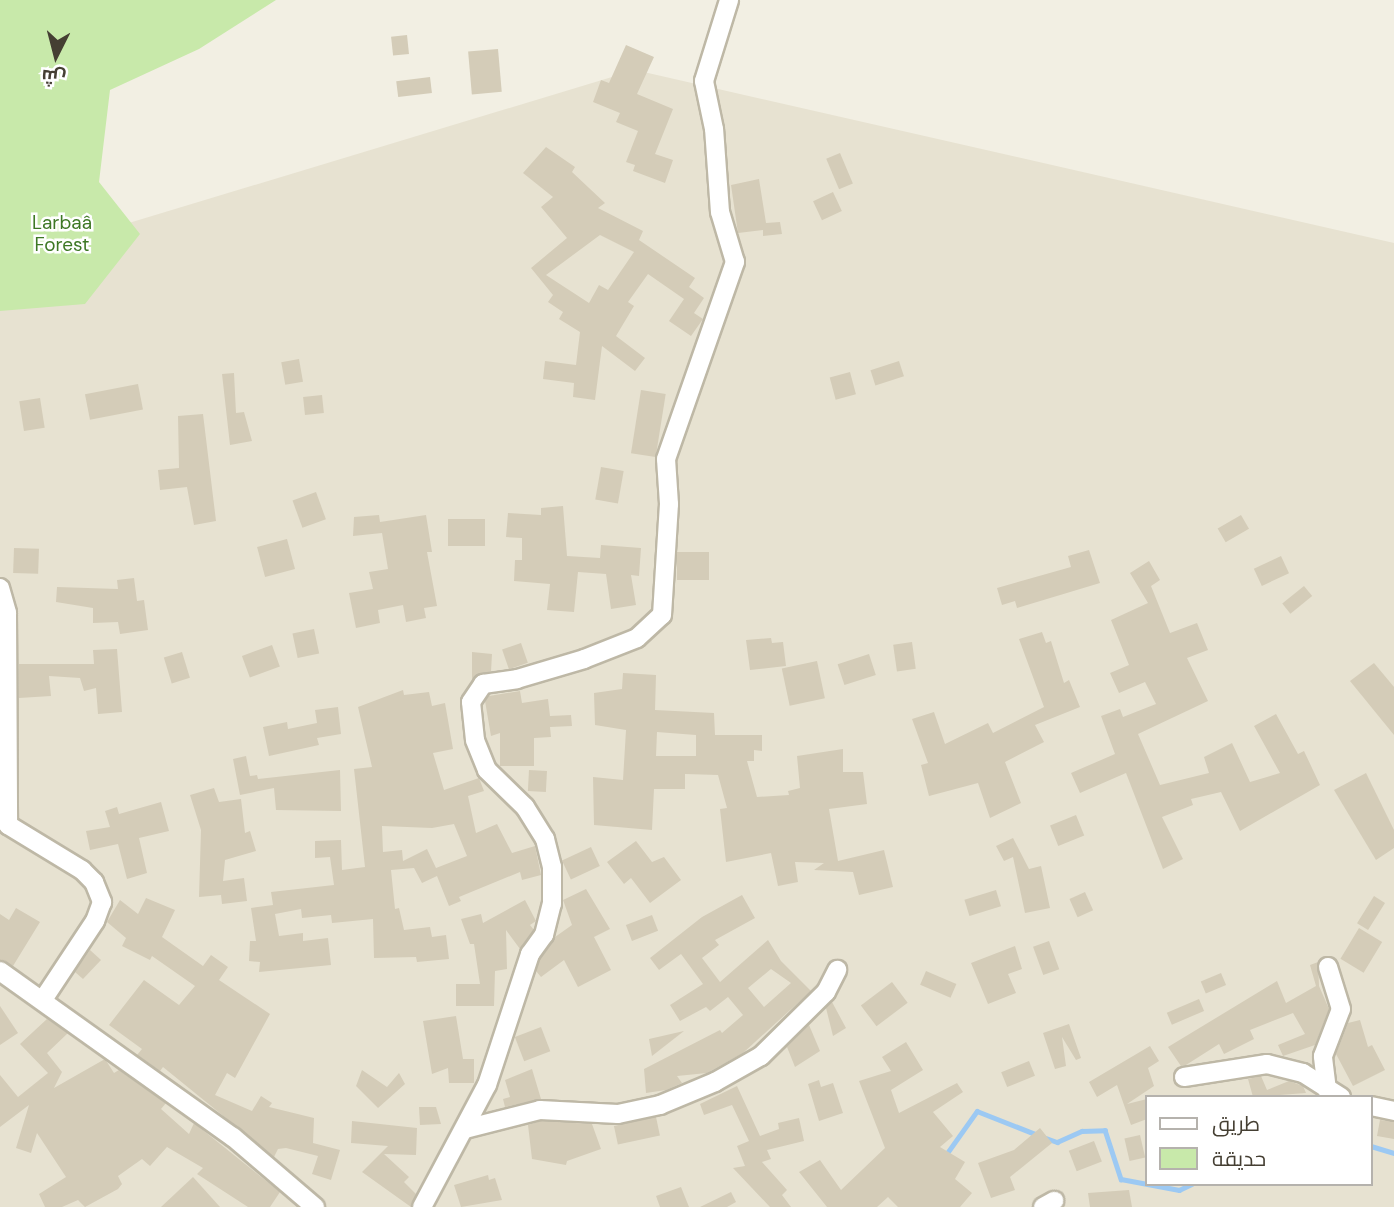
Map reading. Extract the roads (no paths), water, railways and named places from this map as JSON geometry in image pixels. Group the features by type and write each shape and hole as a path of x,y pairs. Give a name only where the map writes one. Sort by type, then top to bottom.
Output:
{"street":[{"path":"422,1207 487,1085 530,954 544,934 552,904 552,867 545,839 525,807 487,770 475,740 471,702 483,684 517,679 584,659 637,638 662,615 669,503 666,459 735,262 720,212 714,129 704,81 729,0"},
{"path":"0,588 7,613 5,809 9,833 82,870 94,882 102,901 95,921 44,998"},
{"path":"1328,967 1341,1009 1323,1056 1334,1093"},
{"path":"465,1129 540,1110 618,1114 660,1105 715,1082 761,1056 826,992 837,970"},
{"path":"0,971 44,998 233,1137 315,1207"},
{"path":"1184,1077 1267,1064 1303,1073 1334,1093"},
{"path":"1373,1106 1394,1111"}],"waterway":[{"path":"945,1156 977,1111 1038,1135"},
{"path":"1046,1138 1057,1142 1082,1131 1105,1130 1121,1179 1146,1184"},
{"path":"1373,1147 1394,1153"},
{"path":"1158,1186 1179,1190 1188,1186"}],"park label":[{"name":"Larbaâ Forest","path":"62,234"}]}
